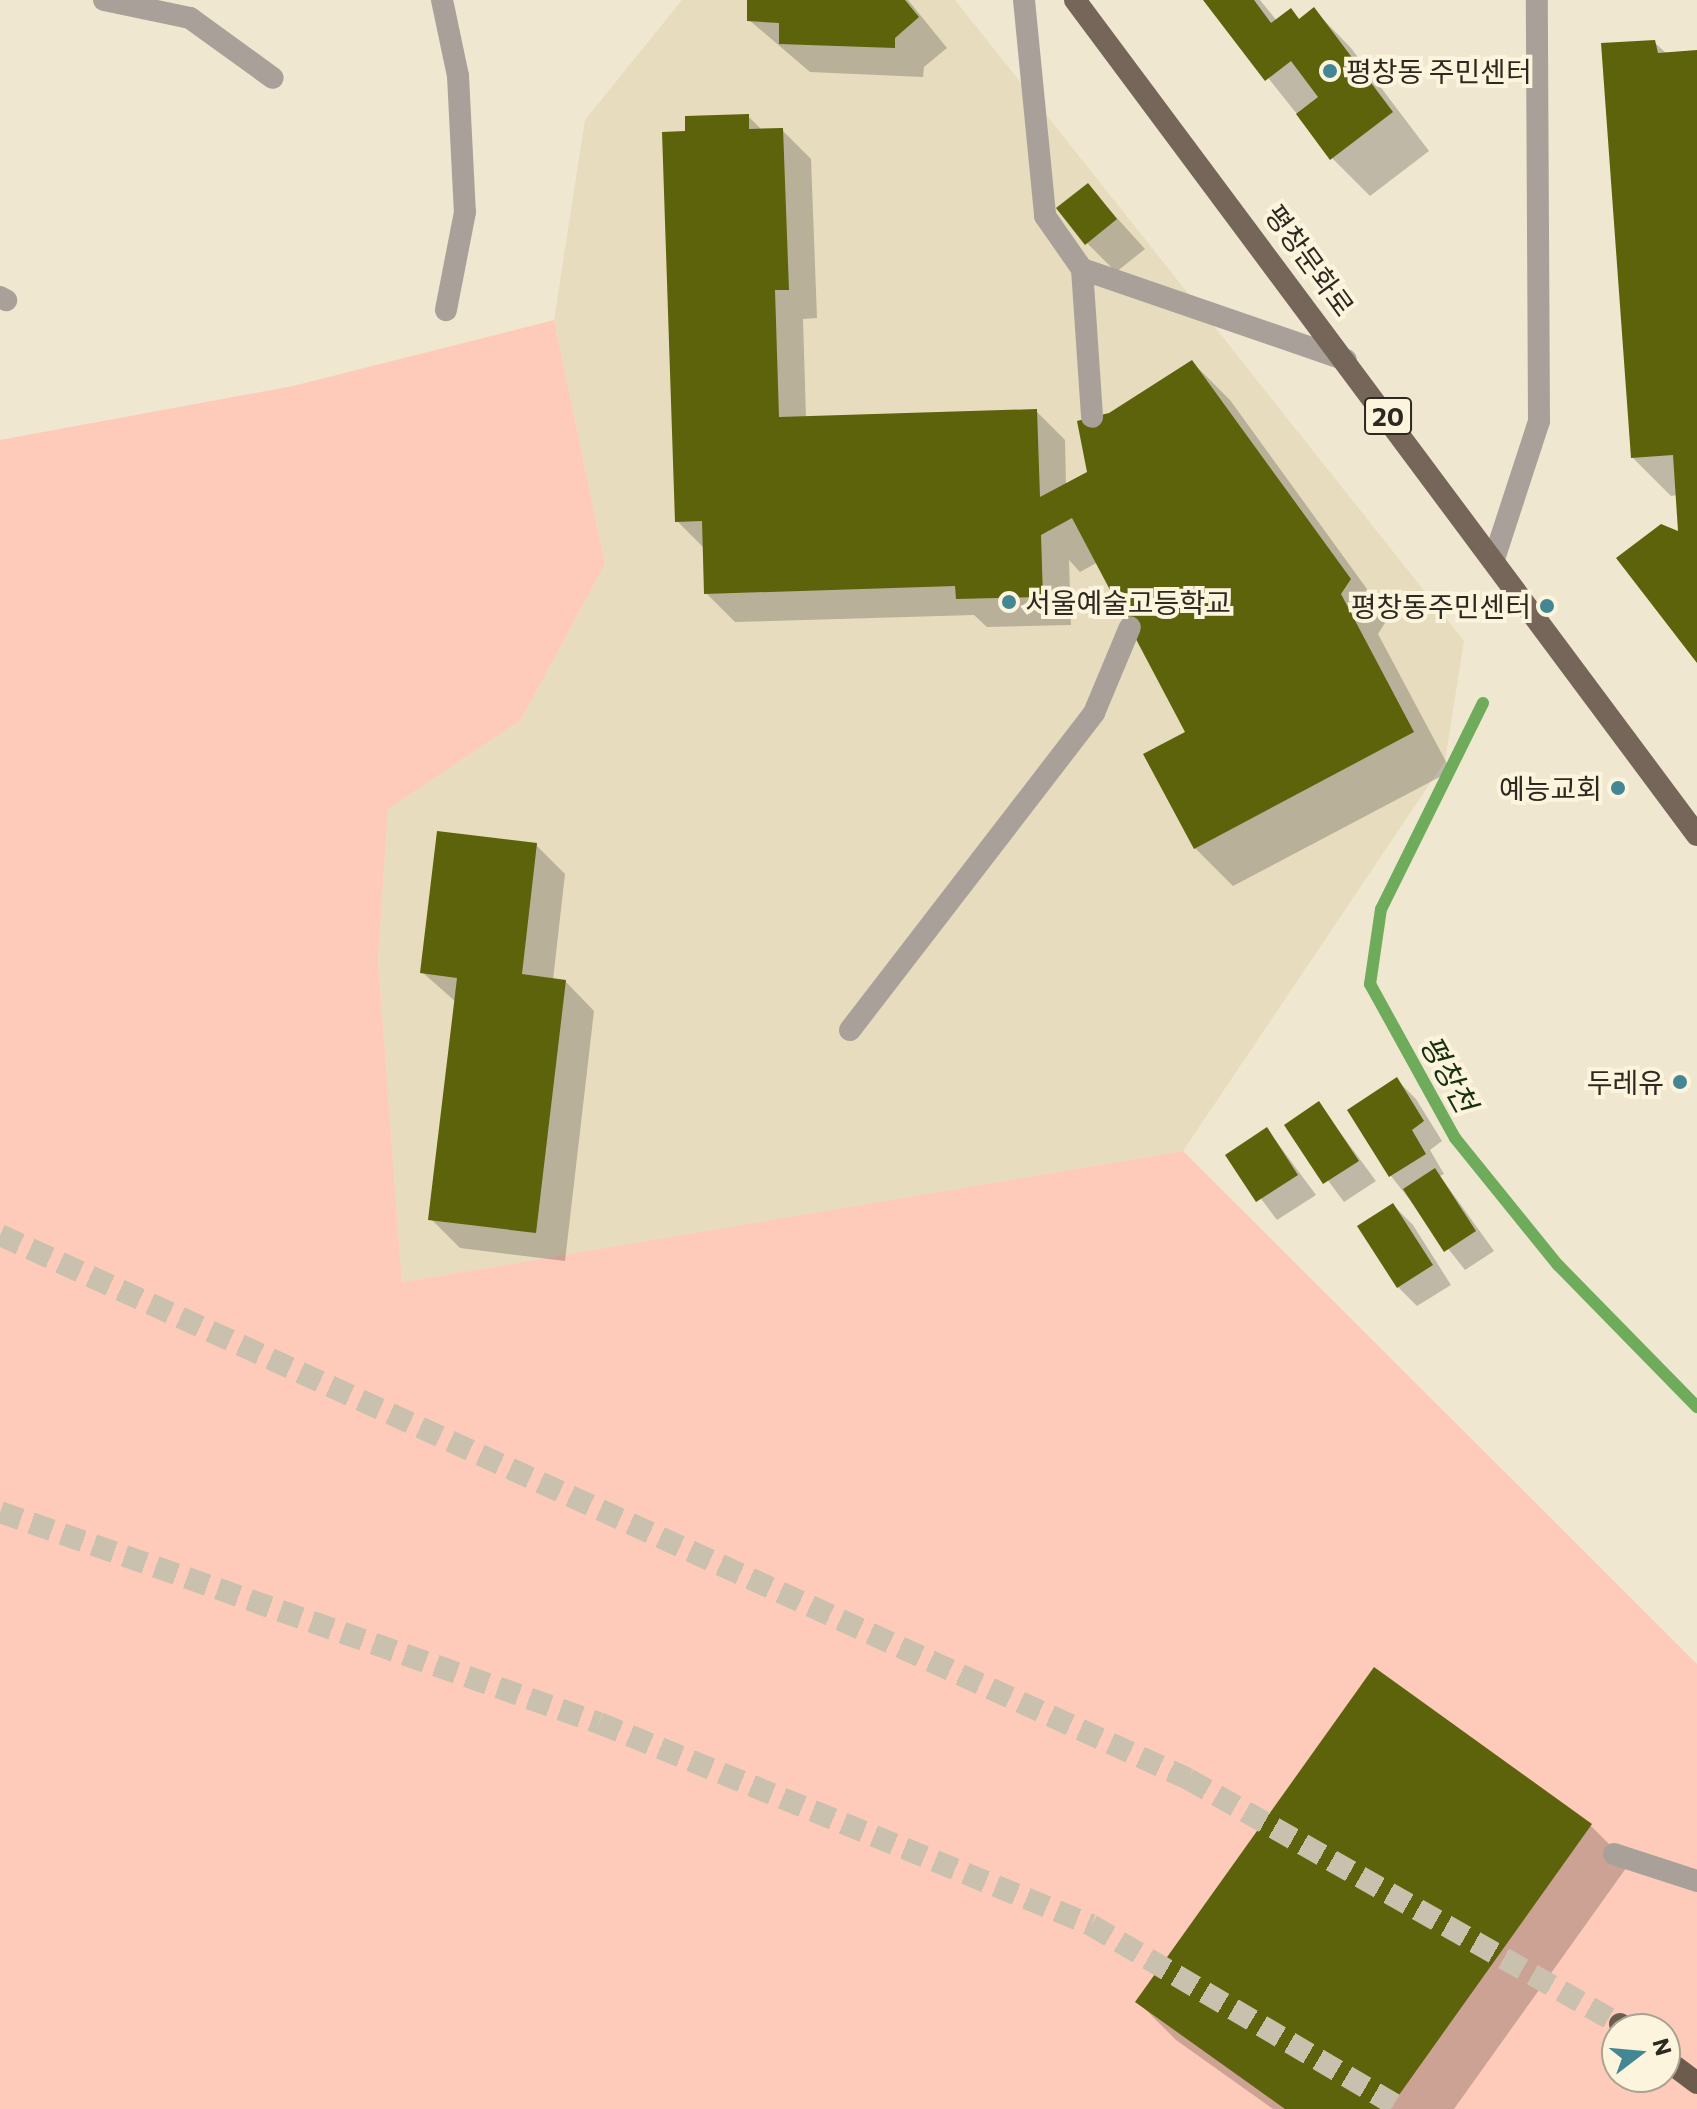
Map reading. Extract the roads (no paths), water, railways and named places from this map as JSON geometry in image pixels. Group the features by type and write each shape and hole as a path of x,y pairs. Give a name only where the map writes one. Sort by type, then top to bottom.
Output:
{"main road":[{"name":"평창문화로","path":"1075,0 1697,835"}],"street":[{"path":"104,0 190,18 273,78"},
{"path":"442,0 458,76 465,212 446,310"},
{"path":"1024,0 1045,216 1082,269 1092,417"},
{"path":"1494,559 1539,421 1537,0"},
{"path":"1082,269 1346,360"},
{"path":"850,1030 1094,713 1130,627"},
{"path":"1614,1854 1697,1881"}],"waterway":[{"name":"평창천","path":"1483,703 1381,909 1370,984 1455,1138 1558,1265 1697,1407"}],"tunnel":[{"path":"0,1235 1188,1779 1601,2013"},
{"path":"0,1512 599,1723 1091,1925 1402,2109"}],"place":[{"name":"평창동 주민센터","path":"1330,71"},
{"name":"서울예술고등학교","path":"1009,602"},
{"name":"평창동주민센터","path":"1547,606"},
{"name":"예능교회","path":"1618,788"},
{"name":"두레유","path":"1680,1082"}]}
